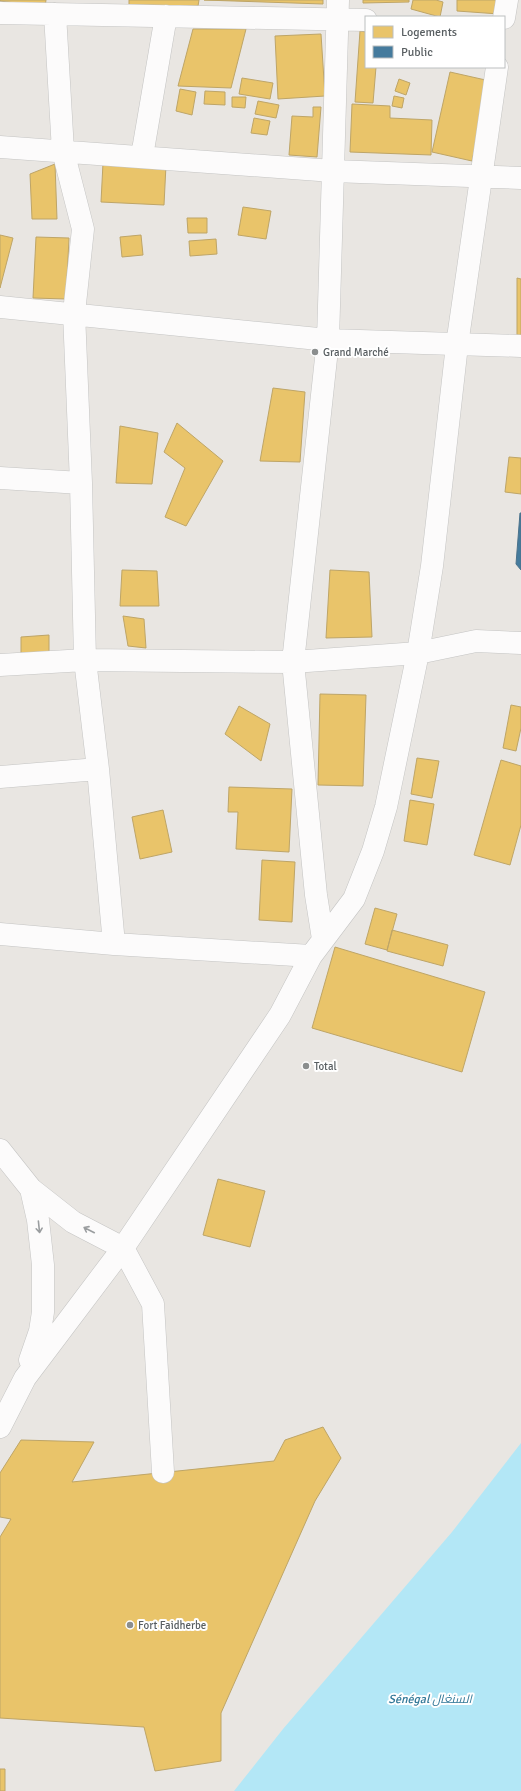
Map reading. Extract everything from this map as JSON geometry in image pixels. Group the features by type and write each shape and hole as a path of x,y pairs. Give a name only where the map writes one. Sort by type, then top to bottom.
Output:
{"street":[{"path":"504,16 507,0"},
{"path":"317,948 316,895 293,662 328,340 338,10"},
{"path":"0,13 166,16 338,10 365,20"},
{"path":"55,14 63,151 83,229 74,313 86,660 98,769 114,944"},
{"path":"142,156 166,16"},
{"path":"505,22 521,23"},
{"path":"25,1378 123,1248 280,1015 317,948 354,899 373,851 386,807 418,654 432,566 457,345 497,68"},
{"path":"0,147 142,156 333,171 481,178 521,178"},
{"path":"0,307 74,313 328,340 521,346"},
{"path":"0,478 81,483"},
{"path":"0,665 86,660 293,662 418,654 476,641 521,643"},
{"path":"0,777 98,769"},
{"path":"0,934 114,944 317,948"},
{"path":"4,1163 31,1189 73,1222 123,1248 153,1304 162,1472"},
{"path":"0,1427 25,1378 40,1331 43,1312 42,1258 38,1220 31,1189"}],"water":[{"name":"Sénégal السنغال","path":"521,1443 521,1791 234,1791 283,1729 452,1532"}],"building: Logements":[{"path":"0,0 46,0 45,7"},
{"path":"129,0 199,0 198,6 129,5"},
{"path":"204,0 323,0 323,4"},
{"path":"363,0 409,0 409,2 363,3"},
{"path":"413,0 436,0 443,2 440,16 411,9"},
{"path":"457,0 499,0 499,14 457,11"},
{"path":"193,29 246,29 231,88 178,86"},
{"path":"360,31 365,32 365,68 376,68 373,103 355,102"},
{"path":"321,34 325,96 278,99 275,36"},
{"path":"450,72 490,81 472,161 432,152"},
{"path":"242,78 273,83 270,99 239,94"},
{"path":"399,79 410,83 406,95 395,91"},
{"path":"180,89 196,92 192,115 176,111"},
{"path":"205,91 225,92 225,105 204,104"},
{"path":"394,96 404,98 402,108 392,106"},
{"path":"232,97 246,97 245,108 232,107"},
{"path":"258,101 279,105 276,118 255,114"},
{"path":"352,104 390,106 390,118 432,120 431,155 350,152"},
{"path":"313,107 321,107 317,157 289,155 292,116 313,117"},
{"path":"254,118 270,121 267,135 251,133"},
{"path":"103,163 166,165 164,205 101,202"},
{"path":"55,164 57,219 32,219 30,174"},
{"path":"243,207 271,211 266,239 238,235"},
{"path":"187,218 207,218 207,233 188,233"},
{"path":"0,235 13,238 0,288"},
{"path":"141,235 143,255 122,257 120,237"},
{"path":"36,237 69,238 66,299 33,298"},
{"path":"216,239 217,254 190,256 189,241"},
{"path":"517,278 521,279 521,345 517,345"},
{"path":"273,388 305,392 300,462 260,461"},
{"path":"177,423 223,461 186,526 165,517 185,468 164,452"},
{"path":"120,426 158,433 152,484 116,483"},
{"path":"509,457 521,458 521,494 505,492"},
{"path":"122,570 157,571 159,606 120,606"},
{"path":"330,570 369,572 372,637 326,638"},
{"path":"123,616 144,619 146,648 128,646"},
{"path":"49,635 49,654 21,657 21,637"},
{"path":"320,694 366,695 363,786 318,785"},
{"path":"511,705 521,707 521,728 516,751 503,748"},
{"path":"239,706 270,724 261,761 225,734"},
{"path":"417,758 439,761 432,798 411,794"},
{"path":"501,760 521,766 521,825 510,865 474,855"},
{"path":"229,787 292,789 289,852 236,849 238,812 228,812"},
{"path":"410,800 434,804 427,845 404,841"},
{"path":"163,810 172,852 140,859 132,817"},
{"path":"262,860 295,862 292,922 259,920"},
{"path":"375,908 397,914 387,950 365,944"},
{"path":"392,930 448,945 443,966 387,951"},
{"path":"335,947 485,992 462,1072 312,1028"},
{"path":"218,1179 265,1191 250,1247 203,1235"},
{"name":"Fort Faidherbe","path":"323,1427 341,1458 315,1501 221,1713 221,1761 155,1771 144,1727 0,1718 0,1537 11,1519 0,1517 0,1473 21,1440 94,1442 72,1482 274,1461 285,1440"},
{"path":"0,1769 5,1769 5,1791 0,1791"}],"building: Public":[{"path":"521,513 521,570 516,564"}],"place":[{"name":"Grand Marché","path":"315,352"},
{"name":"Total","path":"306,1066"},
{"name":"Fort Faidherbe","path":"130,1625"}]}
